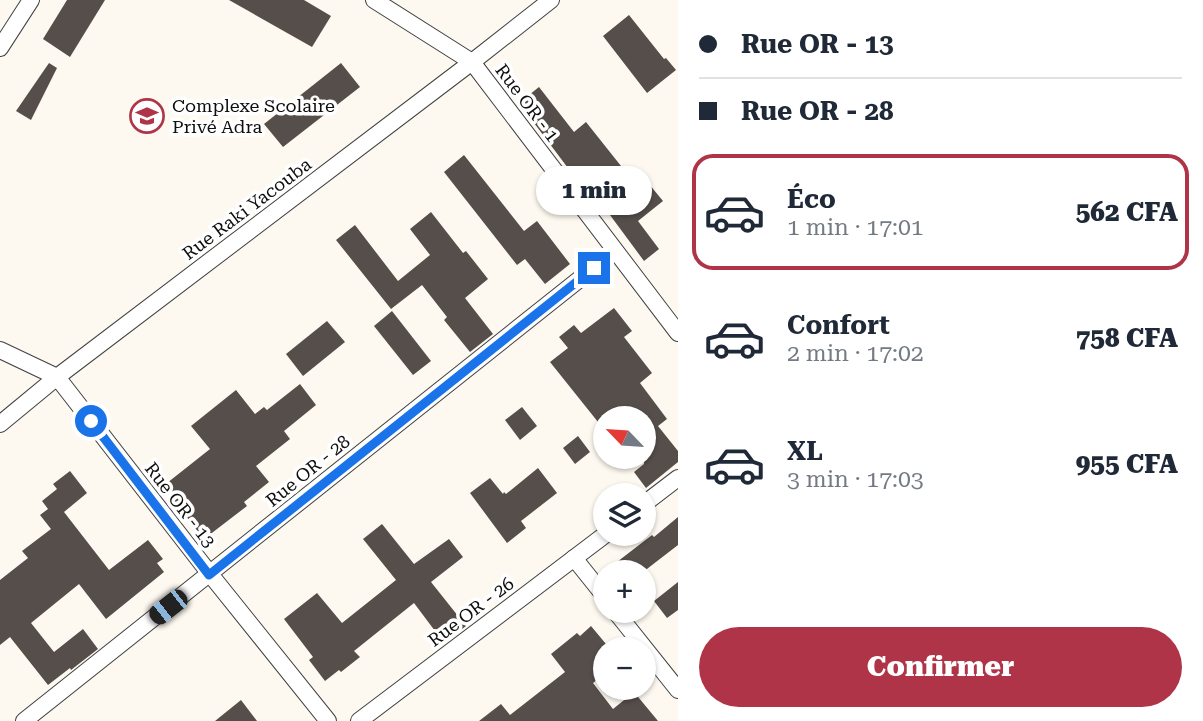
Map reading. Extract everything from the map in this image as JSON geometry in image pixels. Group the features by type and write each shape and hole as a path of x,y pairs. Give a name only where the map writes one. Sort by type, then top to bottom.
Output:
{"street":[{"path":"0,48 31,0"},
{"path":"374,0 472,62"},
{"name":"Rue Raki Yacouba","path":"0,424 57,377 551,0"},
{"name":"Rue OR - 1","path":"472,62 678,333"},
{"name":"Rue OR - 28","path":"24,721 615,251"},
{"path":"0,350 57,377"},
{"name":"Rue OR - 13","path":"57,377 209,575 328,721"},
{"path":"656,495 678,478"},
{"name":"Rue OR - 26","path":"359,721 593,544"},
{"path":"574,558 593,582"},
{"path":"625,623 678,690"}],"building":[{"path":"67,0 105,0 70,57 43,39"},
{"path":"229,0 304,0 331,16 312,47"},
{"path":"629,15 676,70 647,93 603,36"},
{"path":"49,63 57,68 31,120 16,111"},
{"path":"341,63 360,87 283,147 264,124"},
{"path":"539,87 574,132 586,122 621,166 586,192 519,103"},
{"path":"464,155 524,231 537,221 570,264 545,284 525,259 517,265 444,172"},
{"path":"649,184 663,201 638,221 659,249 644,261 610,215"},
{"path":"431,212 463,253 466,251 488,279 465,298 493,334 470,352 444,320 447,317 422,285 391,309 336,240 355,225 398,281 430,255 410,229"},
{"path":"614,308 632,331 624,337 652,373 640,383 667,419 658,426 678,451 678,462 652,483 642,483 634,472 638,469 656,469 656,406 593,406 593,416 550,362 568,348 559,337 574,325 581,333"},
{"path":"392,311 431,361 413,375 374,326"},
{"path":"327,321 345,342 303,376 286,354"},
{"path":"300,384 316,405 284,431 290,439 256,466 269,482 244,502 247,506 204,539 162,487 210,449 191,426 236,390 255,414 264,407 267,410"},
{"path":"522,407 537,426 520,440 505,420"},
{"path":"578,436 590,452 575,464 563,448"},
{"path":"538,468 557,493 521,521 526,528 507,543 470,493 490,478 503,494 506,494"},
{"path":"70,471 87,493 64,512 109,570 148,540 163,559 157,563 164,572 106,619 79,584 31,623 54,652 83,629 98,649 48,685 10,637 0,645 0,580 28,558 22,551 51,529 40,515 48,509 42,501 57,489 53,484"},
{"path":"678,517 678,545 656,562 620,560 638,546 656,546 656,535"},
{"path":"382,524 414,564 449,539 463,557 431,582 466,626 444,643 414,603 354,651 360,657 325,681 309,660 313,657 284,619 317,593 342,623 396,580 363,539"},
{"path":"678,582 678,610 667,618 656,604 656,599"},
{"path":"591,626 600,637 593,637 593,700 606,700 613,709 624,700 641,700 658,721 479,721 501,704 510,715 565,672 551,654 577,633 580,636"},
{"path":"241,700 257,721 215,721"}],"place":[{"name":"Complexe Scolaire Privé Adra","path":"147,116"}],"route":[{"path":"91,421 209,575 594,268"}]}
